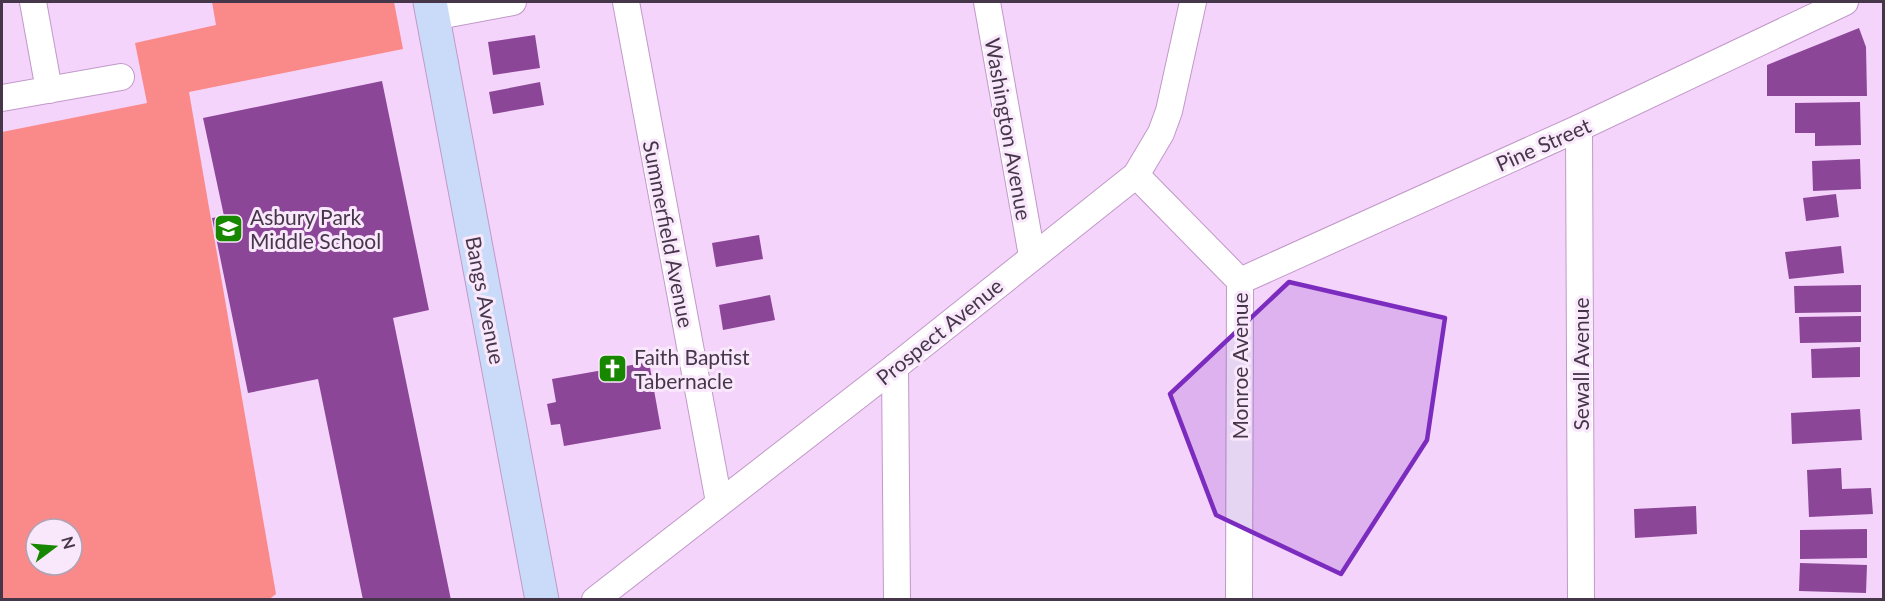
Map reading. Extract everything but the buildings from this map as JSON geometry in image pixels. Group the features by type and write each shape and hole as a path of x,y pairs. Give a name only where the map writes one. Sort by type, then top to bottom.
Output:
{"street":[{"path":"33,2 49,90"},
{"path":"431,9 513,2"},
{"name":"Summerfield Avenue","path":"626,2 719,502"},
{"name":"Washington Avenue","path":"987,2 1032,256"},
{"name":"Prospect Avenue","path":"595,600 895,367 1136,175 1161,133 1169,111 1193,2"},
{"name":"Pine Street","path":"1240,281 1579,128 1845,2"},
{"name":"Bangs Avenue","path":"431,9 542,600"},
{"path":"2,98 121,77"},
{"name":"Sewall Avenue","path":"1579,128 1581,600"},
{"name":"Monroe Avenue","path":"1136,175 1240,281 1239,600"},
{"path":"895,367 897,600"}],"highlighted area":[{"path":"1289,282 1445,318 1427,440 1341,574 1216,515 1170,394"}],"shaded area":[{"path":"212,2 394,2 403,49 189,92 276,594 268,600 2,599 2,132 147,103 135,43 216,25"}],"place":[{"name":"Asbury Park Middle School","path":"229,228"},
{"name":"Faith Baptist Tabernacle","path":"613,368"}]}
